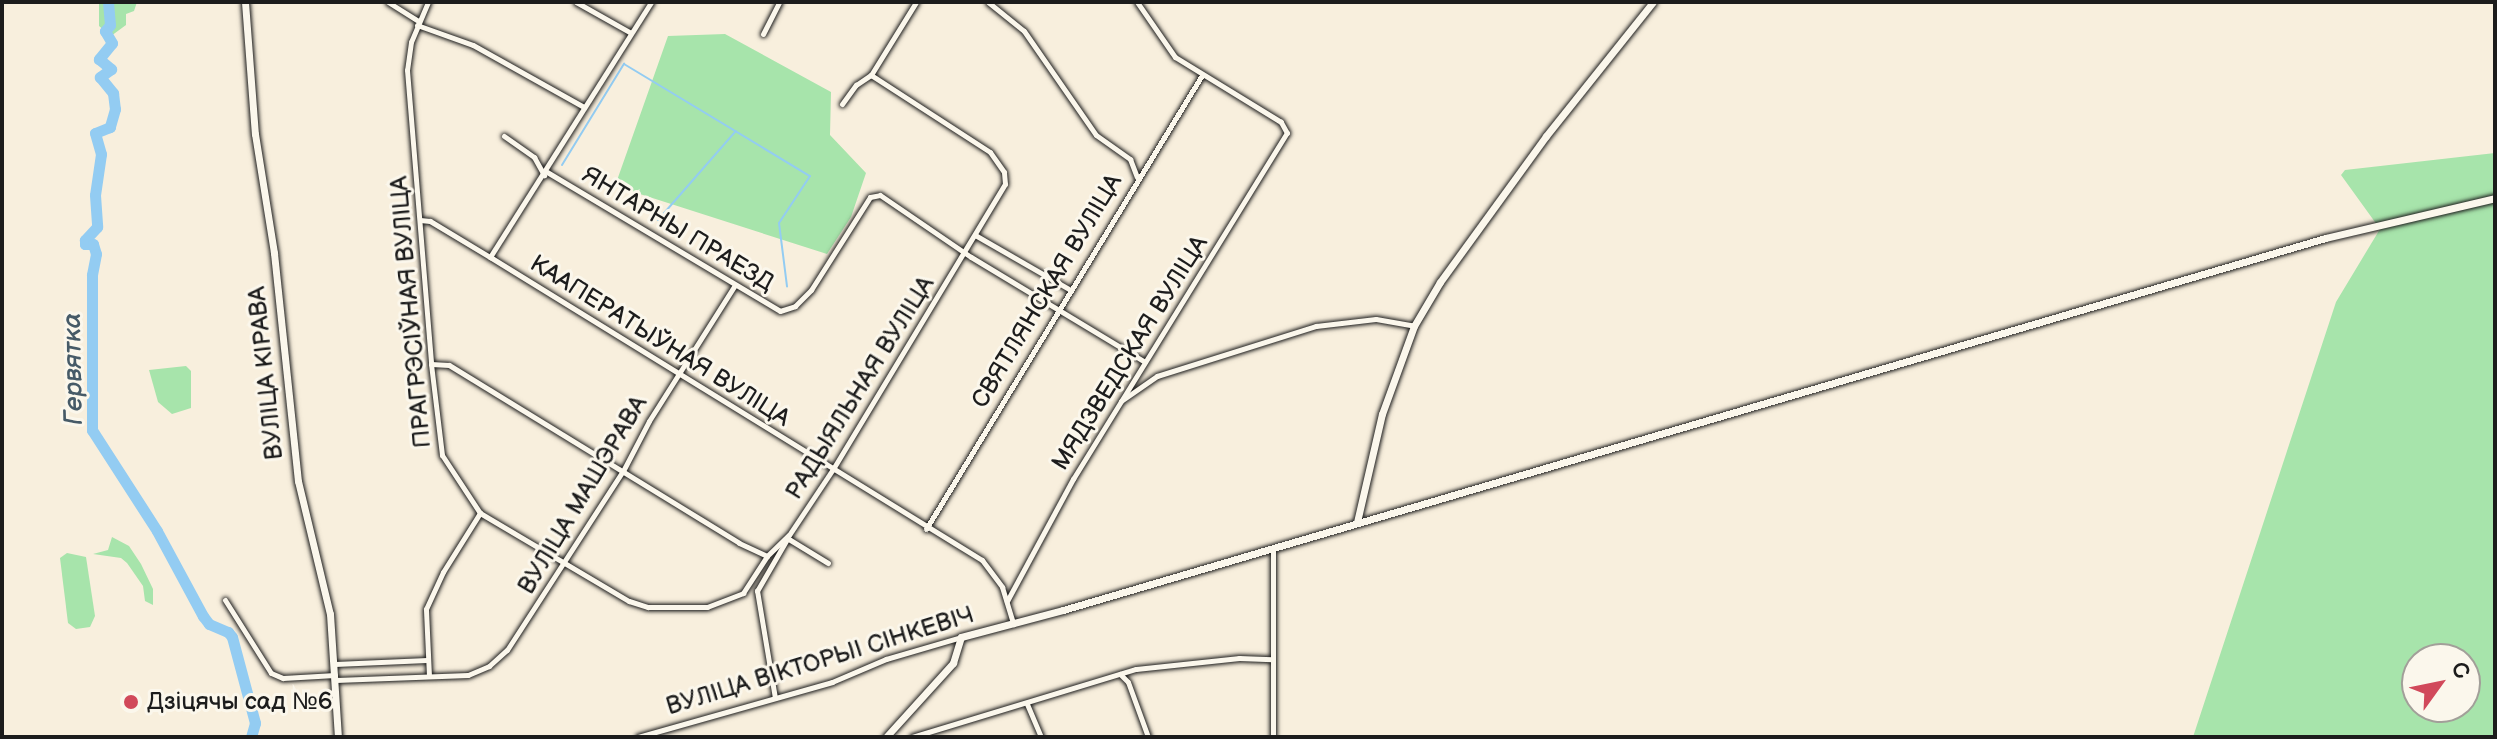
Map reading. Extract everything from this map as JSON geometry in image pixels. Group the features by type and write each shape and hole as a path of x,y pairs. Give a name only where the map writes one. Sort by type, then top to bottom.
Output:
{"street":[{"name":"ВУЛІЦА КІРАВА","path":"245,2 253,119 274,253 298,481 326,593 335,664 338,737"},
{"path":"388,2 418,23 473,45 584,107"},
{"name":"ПРАГРЭСІЎНАЯ ВУЛІЦА","path":"428,2 418,23 407,70 431,364 442,455 480,513 564,563"},
{"path":"576,2 631,33"},
{"path":"490,257 546,174 584,107 651,2"},
{"path":"763,34 779,2"},
{"path":"842,104 856,85 871,75 916,2"},
{"path":"988,2 1017,22 1096,135 1130,159 1137,177"},
{"path":"1137,2 1169,52 1202,75"},
{"path":"1357,522 1382,414 1414,326 1440,282 1546,136 1653,2"},
{"name":"РАДЫЯЛЬНАЯ ВУЛІЦА","path":"737,597 766,557 787,538 833,469 1005,184 1000,163 990,152 871,75"},
{"name":"МЯДЗВЕДСКАЯ ВУЛІЦА","path":"1007,601 1121,401 1286,136 1286,128 1202,75"},
{"name":"СВЯТЛЯНСКАЯ ВУЛІЦА","path":"926,529 1137,177 1202,75"},
{"name":"ЯНТАРНЫ ПРАЕЗД","path":"504,136 539,161 546,174 780,311 790,310 811,290 875,194 965,253"},
{"path":"1130,159 1150,156"},
{"name":"ВУЛІЦА ВІКТОРЫІ СІНКЕВІЧ","path":"642,736 775,698 961,637 2325,238 2495,198"},
{"name":"КААПЕРАТЫЎНАЯ ВУЛІЦА","path":"420,220 430,221 490,257 988,565 1007,601 1013,624"},
{"path":"975,235 1069,289"},
{"path":"965,253 1145,362"},
{"name":"ВУЛІЦА МАШЭРАВА","path":"225,600 271,673 283,678 419,679 468,675 495,661 518,637 735,285"},
{"path":"1121,401 1157,376 1316,326 1376,319 1414,326"},
{"path":"431,364 449,365 766,557 768,571"},
{"path":"429,676 425,615 430,597 480,513"},
{"path":"775,698 757,591 787,538 828,563"},
{"path":"1273,548 1273,737"},
{"path":"564,563 629,601 648,607 707,607 757,591"},
{"path":"886,737 953,663 961,637"},
{"path":"912,737 1119,674 1203,661 1272,659"},
{"path":"335,664 427,660"},
{"path":"1119,674 1128,682 1148,737"},
{"path":"1027,704 1041,737"}],"green space":[{"path":"99,2 137,2 134,11 126,14 126,25 111,36 99,26"},
{"path":"725,34 831,92 830,135 866,173 851,217 827,254 615,186 668,36"},
{"path":"2495,153 2495,737 2193,737 2336,302 2380,229 2341,175 2345,170"},
{"path":"186,366 191,371 191,408 172,414 158,402 149,370"},
{"path":"112,537 129,546 141,564 153,589 153,605 145,601 143,586 127,563 121,558 93,554 108,550"},
{"path":"67,553 86,557 95,616 90,627 76,629 68,623 60,558"}],"waterway":[{"name":"Гервятка","path":"108,2 110,25 105,31 112,43 99,59 111,69 100,77 113,93 115,109 110,127 95,133 101,154 95,195 97,227 85,240 85,244 93,244 96,254 92,275 92,430 157,531 203,616 209,624 232,637 255,723 251,737"},
{"path":"562,165 624,64 810,176 779,223 787,286"},
{"path":"658,220 736,131"}],"place":[{"name":"Дзіцячы сад №6","path":"131,702"}]}
